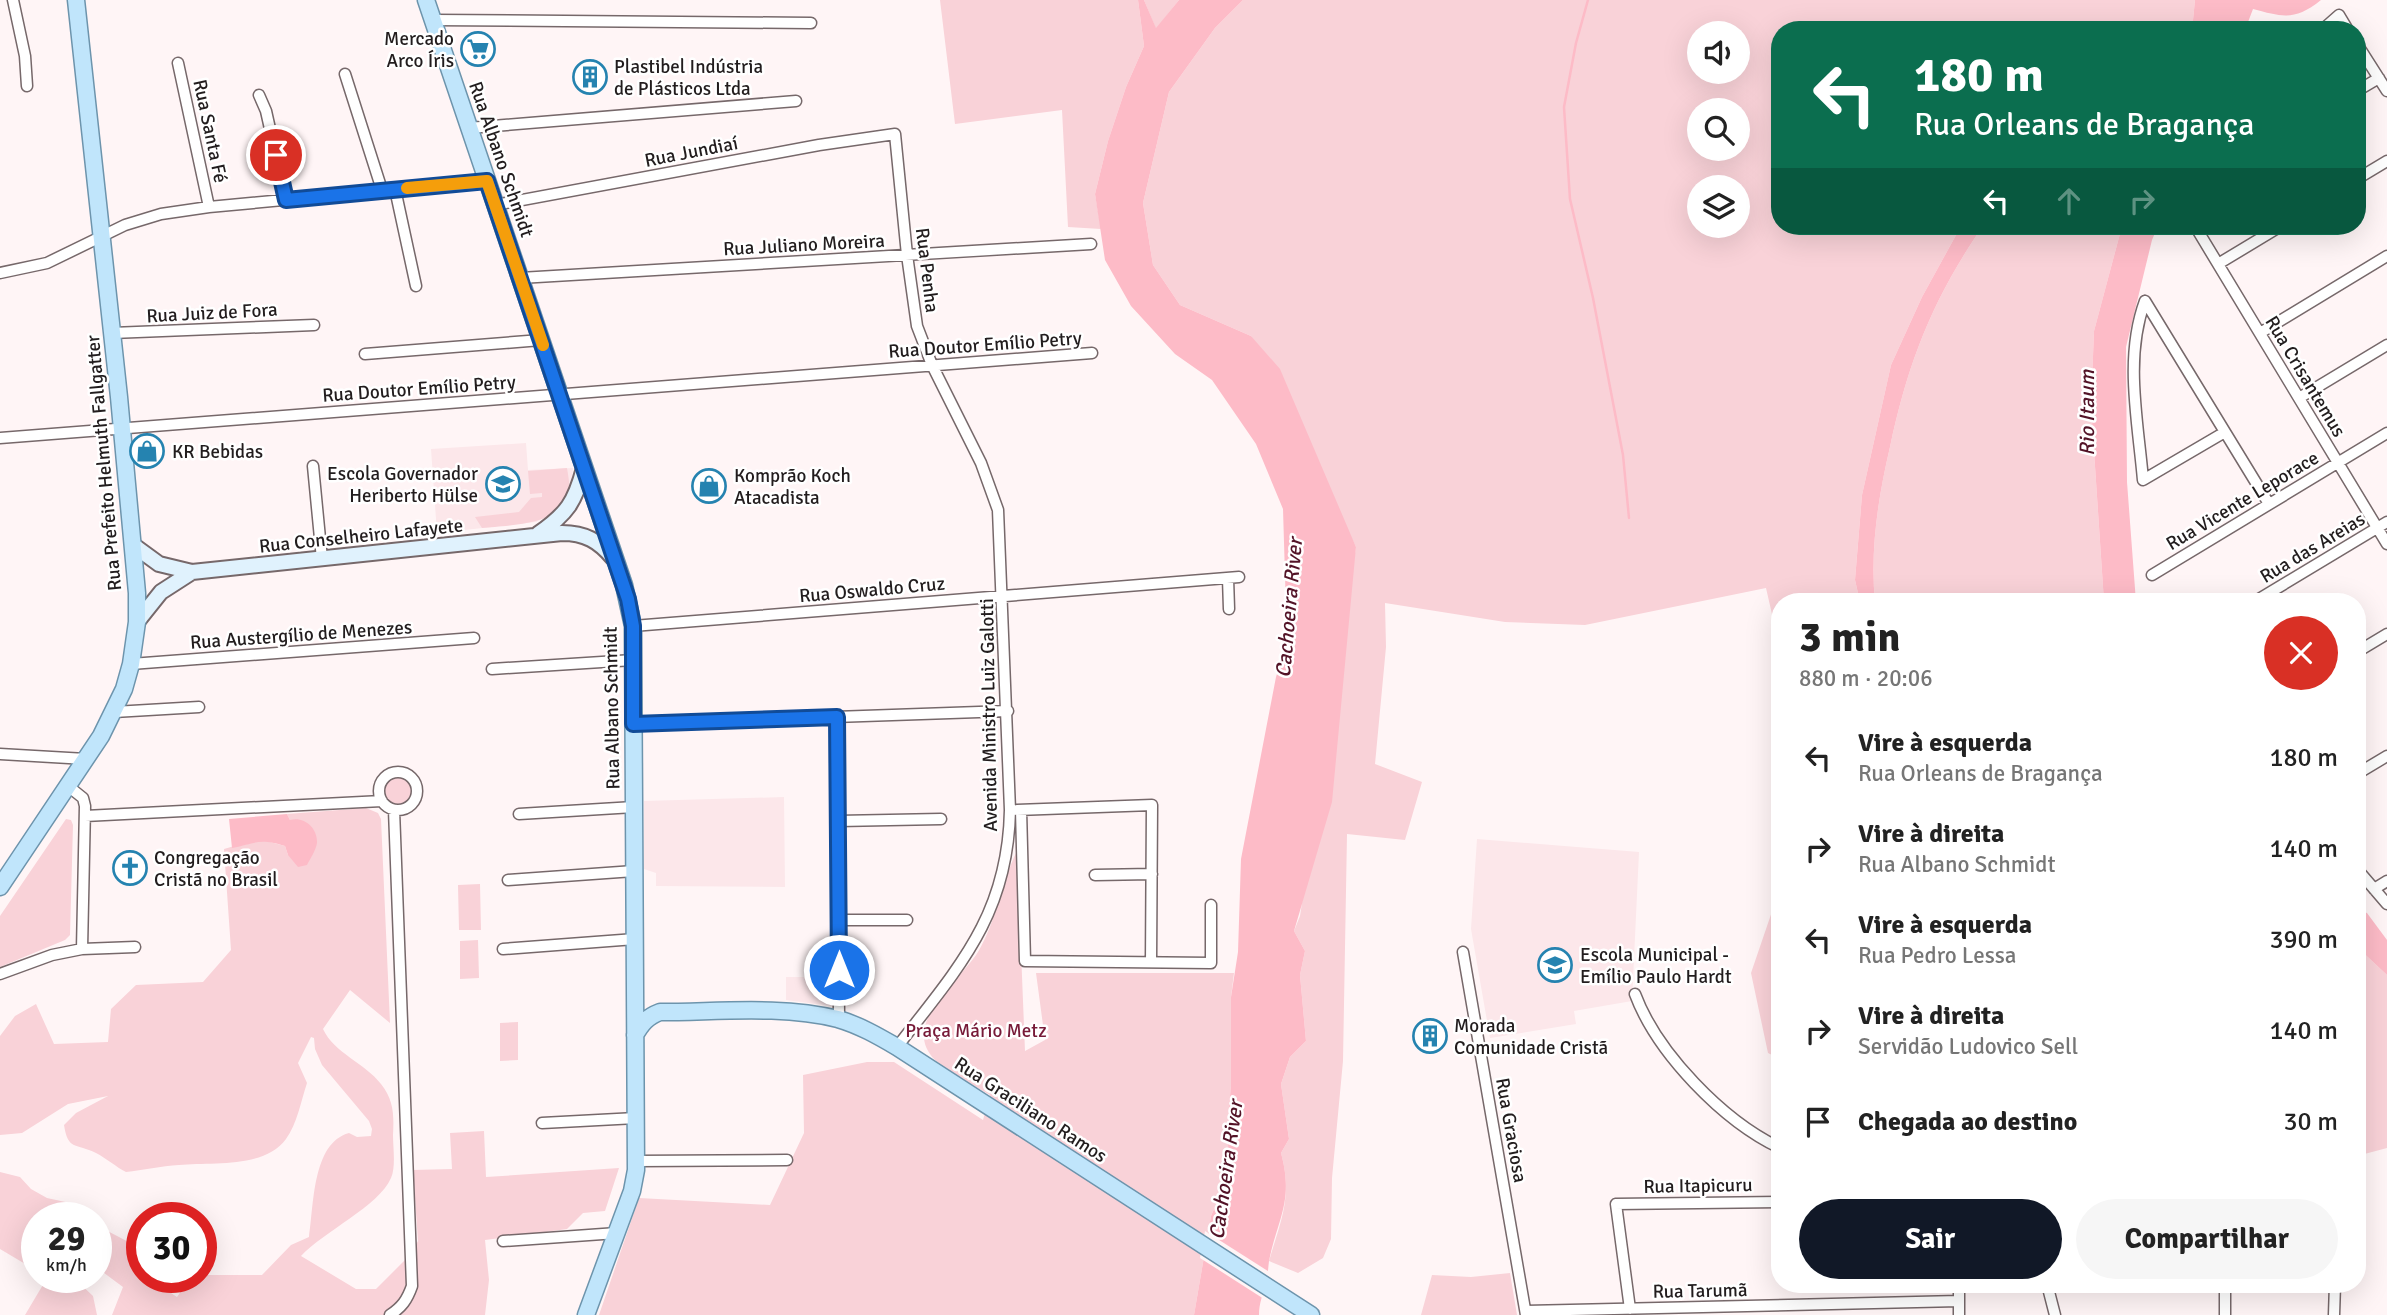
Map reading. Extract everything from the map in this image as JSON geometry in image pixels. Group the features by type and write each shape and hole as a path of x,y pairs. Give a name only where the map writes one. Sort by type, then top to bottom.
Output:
{"main road":[{"name":"Rua Prefeito Helmuth Fallgatter","path":"0,887 86,759 114,712 131,664 137,622 122,429 76,0"},
{"name":"Rua Albano Schmidt","path":"426,0 628,599 633,626 636,1161 632,1191 586,1315"},
{"path":"635,990 643,1002 660,1012"},
{"name":"Rua Graciliano Ramos","path":"660,1012 767,1011 816,1015 839,1019 868,1031 897,1047 1311,1315"},
{"path":"635,1035 641,1024 660,1012"}],"street":[{"path":"13,0 25,56 27,86"},
{"path":"433,20 811,23"},
{"path":"2366,58 2387,91"},
{"name":"Rua Santa Fé","path":"178,63 209,207"},
{"path":"345,74 382,190"},
{"path":"2366,86 2379,78"},
{"path":"259,95 266,111 286,200"},
{"path":"469,128 796,101"},
{"name":"Rua Jundiaí","path":"495,205 789,150 895,134"},
{"name":"Rua Penha","path":"895,134 907,256 918,326 932,365"},
{"path":"2366,174 2387,161"},
{"path":"0,273 47,263 145,218 209,207 487,181"},
{"path":"395,190 416,286"},
{"name":"Rua Crisantemus","path":"2200,235 2387,544"},
{"path":"2218,264 2266,235"},
{"name":"Rua Juliano Moreira","path":"520,278 1091,244"},
{"path":"2260,333 2387,256"},
{"path":"2225,432 2143,480 2134,368 2135,335 2145,301 2269,504"},
{"name":"Rua Juiz de Fora","path":"112,334 314,325"},
{"path":"365,354 541,340"},
{"path":"2299,398 2387,345"},
{"name":"Rua Doutor Emílio Petry","path":"0,438 1092,353"},
{"name":"Avenida Ministro Luiz Galotti","path":"897,1047 956,969 984,925 1000,882 1015,810 1007,711 1000,525 994,495 981,463 932,365"},
{"name":"Rua Vicente Leporace","path":"2152,575 2387,433"},
{"path":"313,466 322,559"},
{"path":"534,536 564,514 577,492 584,468"},
{"name":"Rua das Areias","path":"2269,593 2387,522"},
{"name":"Rua Conselheiro Lafayete","path":"137,622 161,592 192,572 534,536 580,534 603,545 615,560"},
{"name":"Rua Conselheiro Lafayete","path":"133,545 159,564 192,572"},
{"name":"Rua Oswaldo Cruz","path":"633,626 1233,577 1229,609"},
{"path":"2366,647 2387,634"},
{"name":"Rua Austergílio de Menezes","path":"131,664 474,638"},
{"path":"492,669 633,660"},
{"path":"114,712 199,707"},
{"path":"633,724 1007,711"},
{"path":"837,717 839,1019"},
{"path":"0,754 86,759"},
{"path":"2366,769 2387,756"},
{"path":"85,816 382,801 394,810 406,808 415,799 417,786 410,776 398,772 386,777 380,788 382,801"},
{"path":"68,786 83,798 85,816 82,949"},
{"path":"1151,962 1152,805 1015,810 1025,961 1211,963 1211,905"},
{"path":"519,814 634,807"},
{"path":"390,1315 408,1298 412,1286 394,810"},
{"path":"838,821 941,819"},
{"path":"508,880 634,871"},
{"path":"1095,875 1152,874"},
{"path":"2366,879 2387,904"},
{"path":"2374,888 2387,881"},
{"path":"838,920 907,920"},
{"path":"503,949 635,939"},
{"path":"0,974 52,955 82,949 135,947"},
{"name":"Rua Graciosa","path":"1463,952 1526,1313"},
{"path":"1635,994 1650,1027 1695,1083 1730,1116 1771,1143"},
{"path":"542,1124 636,1118"},
{"path":"636,1161 787,1160"},
{"name":"Rua Itapicuru","path":"1630,1309 1616,1204 1771,1202"},
{"path":"503,1241 617,1233"},
{"path":"1959,1293 1959,1315"},
{"path":"2049,1293 2055,1315"},
{"path":"2225,1293 2225,1315"},
{"path":"2334,1315 2335,1293"},
{"name":"Rua Tarumã","path":"1526,1313 1959,1301"}],"shaded area":[{"name":"Escola Governador Heriberto Hülse","path":"526,443 528,470 573,468 571,488 553,513 536,522 437,533 431,449"},
{"path":"784,797 785,887 656,886 656,873 644,869 644,801"},
{"name":"Escola Municipal - Emílio Paulo Hardt","path":"1477,839 1639,852 1632,1001 1574,1011 1576,1024 1490,1038 1471,929"},
{"path":"786,977 832,977 832,1006 786,1000"}],"green space":[{"path":"940,0 1138,0 1144,46 1126,87 1108,141 1095,194 1101,229 1068,227 1062,110 955,124"},
{"path":"1144,0 1179,0 1156,29"},
{"path":"1243,0 2195,0 2193,21 1771,21 1771,235 1956,235 1922,297 1891,365 1862,495 1855,580 1858,593 1771,593 1771,610 1766,588 1585,625 1505,622 1385,603 1386,647 1375,764 1422,782 1405,840 1347,834 1343,1061 1332,1178 1331,1239 1323,1258 1298,1273 1269,1261 1286,1195 1281,1153 1289,1139 1281,1084 1290,1057 1306,1041 1300,975 1305,951 1294,931 1300,916 1356,547 1251,336 1180,305 1153,265 1143,203 1169,92 1215,28"},
{"path":"1977,235 2120,235 2094,331 2091,406 2103,593 1875,593 1874,544 1897,416 1924,332"},
{"path":"567,468 569,491 565,503 546,517 533,522 482,528 475,517 519,512 531,498 542,497 542,493 530,494 528,471"},
{"path":"398,775 409,780 414,791 409,802 398,807 387,802 382,791 387,780"},
{"path":"366,808 378,813 381,819 390,1023 350,990 323,1029 334,1045 381,1084 389,1096 393,1115 393,1168 385,1188 363,1209 301,1256 356,1289 376,1289 411,1254 418,1241 413,1170 452,1169 450,1133 484,1131 486,1177 619,1168 605,1211 583,1213 567,1229 485,1240 489,1280 485,1315 112,1315 123,1287 112,1279 112,1233 126,1241 126,1293 171,1293 177,1297 180,1293 217,1293 217,1275 262,1275 291,1245 309,1237 317,1177 328,1149 337,1139 349,1133 357,1137 371,1136 372,1129 369,1121 322,1065 315,1049 314,1038 311,1037 298,1063 307,1083 290,1133 276,1149 251,1160 126,1172 96,1153 71,1143 64,1125 76,1113 108,1096 68,1104 22,1133 0,1135 0,1036 15,1016 36,1004 54,1044 108,1042 111,1009 136,985 203,982 231,950 224,849 259,839 285,846 288,855 290,820 287,814"},
{"path":"66,819 71,820 73,825 70,935 65,940 0,967 0,916"},
{"name":"Praça Mário Metz","path":"1017,851 1025,1051 1045,1040 1036,973 1234,973 1227,1131 1230,1173 1211,1216 1194,1315 599,1315 639,1198 770,1205 804,1133 803,1075 867,1062 894,1062 983,1120 990,1095 935,1060 926,1046 924,1032 936,1003 978,952"},
{"path":"480,884 481,930 459,930 458,885"},
{"path":"1771,914 1771,1054 1768,1053 1751,973"},
{"path":"478,940 479,978 460,979 460,941"},
{"path":"2366,955 2387,975 2387,1148 2366,1154"},
{"path":"518,1022 518,1060 500,1061 500,1023"},
{"path":"0,1172 20,1177 31,1189 47,1198 65,1202 21,1202 21,1261 0,1249"},
{"path":"1510,1273 1517,1315 1421,1315 1432,1275 1471,1277"},
{"path":"38,1293 90,1293 97,1315 25,1315"}],"water":[{"name":"Cachoeira River","path":"1138,0 1144,0 1156,28 1179,0 1243,0 1215,28 1169,92 1143,203 1153,265 1180,305 1251,336 1280,369 1356,547 1332,802 1294,931 1305,951 1300,975 1306,1041 1290,1057 1281,1084 1289,1139 1281,1153 1285,1170 1285,1197 1259,1315 1194,1315 1211,1216 1230,1173 1227,1131 1231,1085 1231,997 1238,952 1241,859 1276,677 1287,643 1283,509 1256,444 1212,380 1175,354 1131,306 1105,260 1095,194 1108,141 1126,87 1144,46"},
{"path":"2195,0 2321,0 2296,14 2281,15 2253,9 2248,21 2193,21"},
{"path":"1956,235 1977,235 1936,305 1914,359 1897,416 1879,505 1874,544 1875,593 1858,593 1855,580 1862,495 1891,365 1922,297"},
{"path":"2120,235 2154,235 2126,347 2127,482 2135,593 2103,593 2091,406 2094,331"},
{"path":"287,814 290,820 309,824 317,838 307,865 298,867 288,855 285,846 269,842 232,848 229,819"},
{"path":"2366,913 2387,940 2387,975 2366,955"}],"pier":[{"path":"1205,1231 1271,1273 1264,1299 1200,1258"}],"waterway":[{"path":"1588,0 1576,43 1564,107 1570,199 1593,298 1623,455 1629,518"}],"slow traffic":[{"path":"407,188 487,181 543,345"}],"place":[{"name":"Mercado Arco Íris","path":"478,49"},
{"name":"Plastibel Indústria de Plásticos Ltda","path":"590,77"},
{"name":"KR Bebidas","path":"147,451"},
{"name":"Escola Governador Heriberto Hülse","path":"503,484"},
{"name":"Komprão Koch Atacadista","path":"709,486"},
{"name":"Congregação Cristã no Brasil","path":"130,868"},
{"name":"Escola Municipal - Emílio Paulo Hardt","path":"1555,965"},
{"name":"Morada Comunidade Cristã","path":"1430,1036"}],"route":[{"path":"276,155 286,200 487,181 628,599 633,626 633,724 837,717 839,970"}],"water label":[{"name":"Rio Itaum","path":"2087,413"}]}
